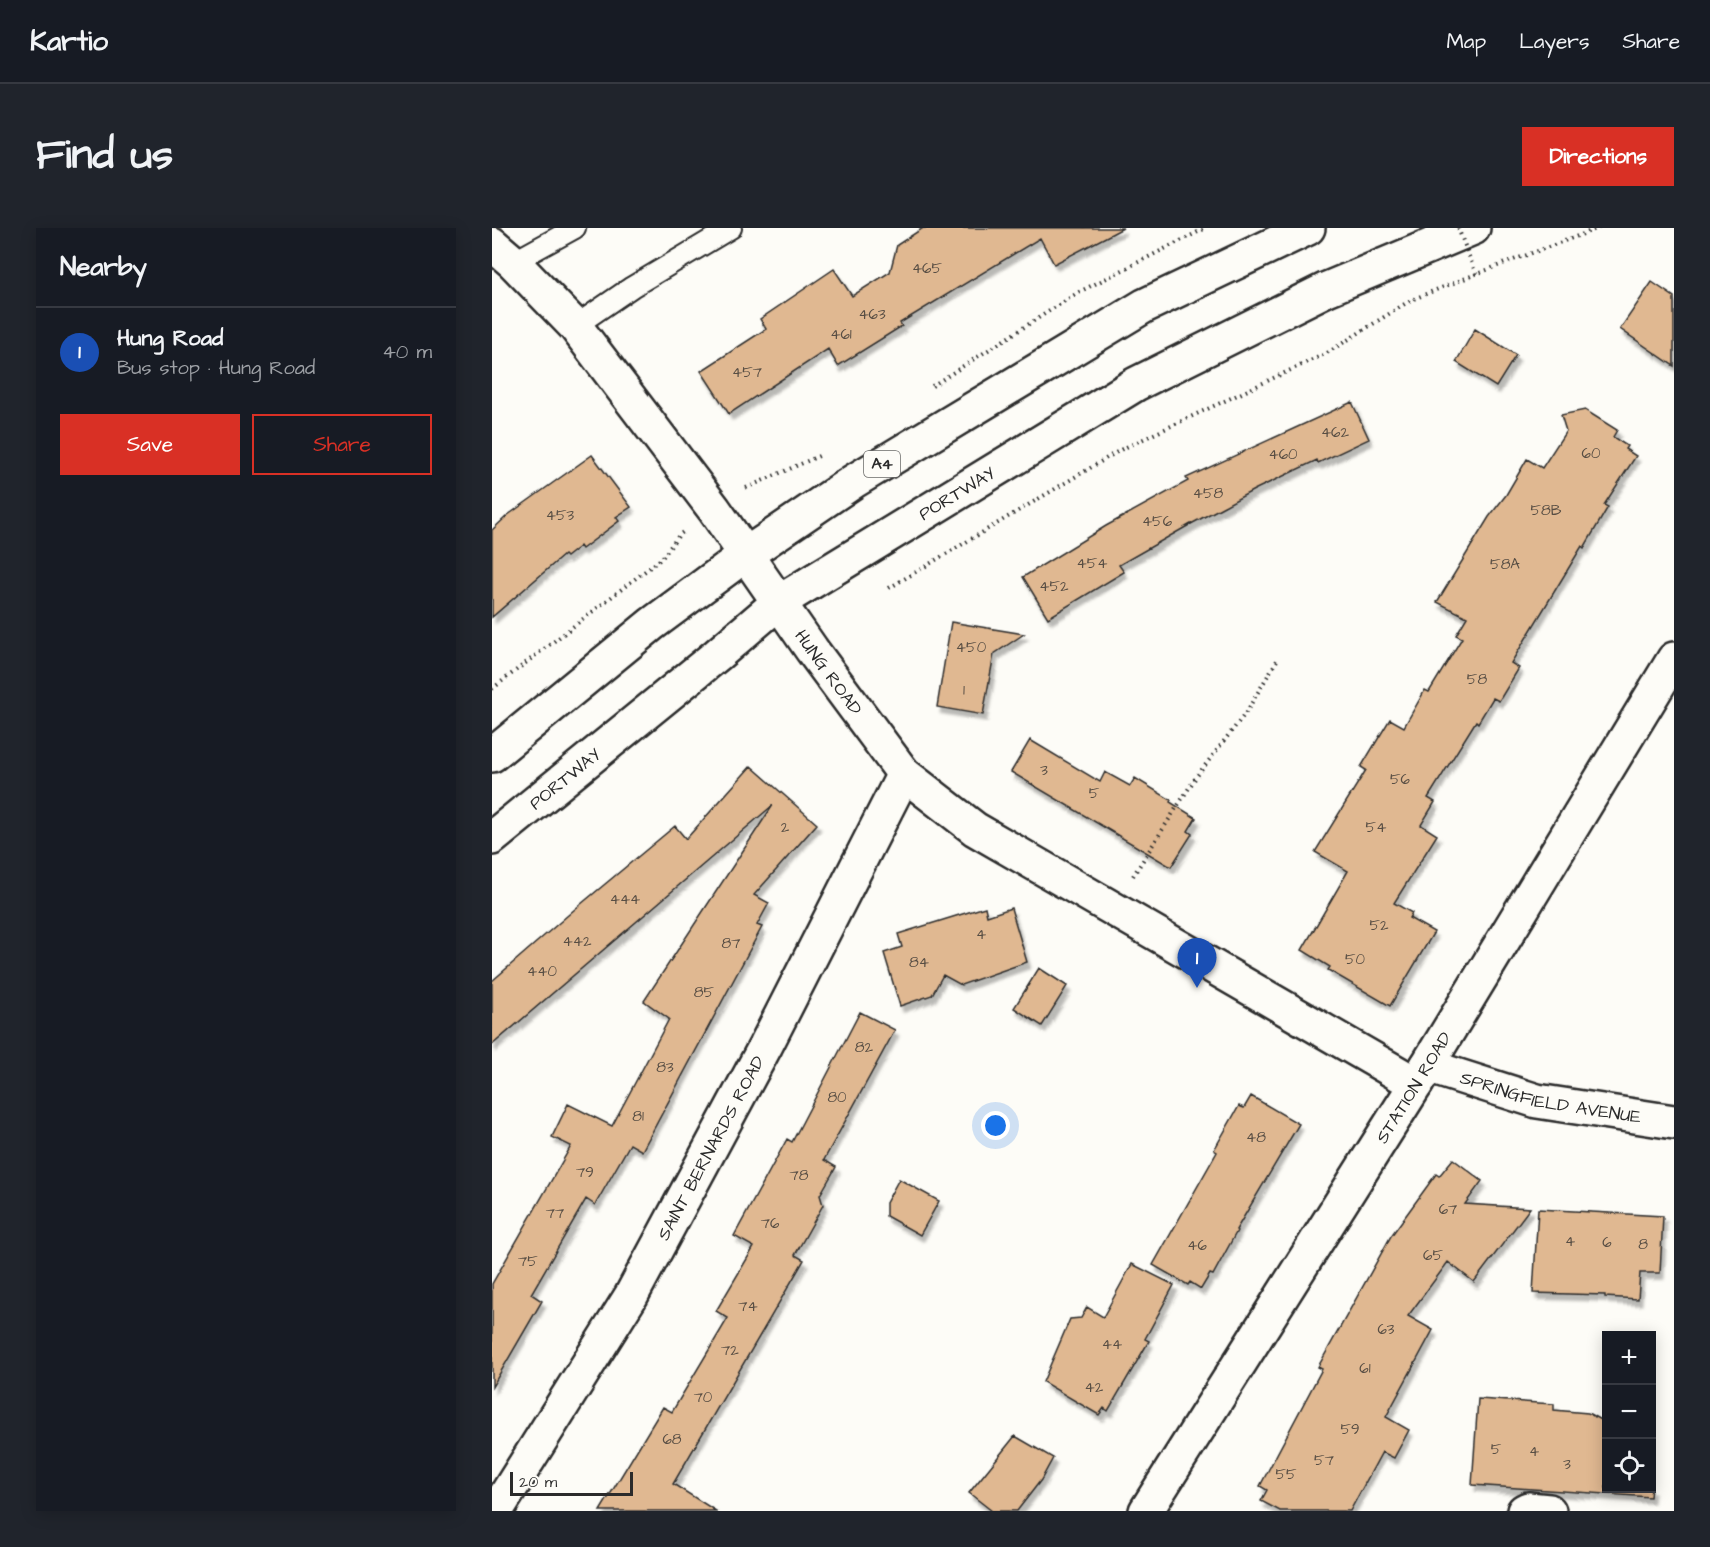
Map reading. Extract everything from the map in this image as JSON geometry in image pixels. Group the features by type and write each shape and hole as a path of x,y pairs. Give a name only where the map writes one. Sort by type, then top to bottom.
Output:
{"main road":[{"name":"A4","path":"492,755 652,624 745,555 854,481 1144,306 1308,228"},
{"name":"PORTWAY","path":"492,838 708,663 779,602 1136,384 1326,289 1473,228"},
{"name":"HUNG ROAD","path":"503,253 574,326 714,509 820,662 903,774 975,828 1113,908 1422,1075"},
{"name":"STATION ROAD","path":"1146,1511 1422,1075 1674,659"},
{"name":"SAINT BERNARDS ROAD","path":"496,1511 631,1296 766,1045 903,774"},
{"name":"SPRINGFIELD AVENUE","path":"1422,1075 1537,1101 1674,1122"},
{"path":"1524,1511 1528,1509 1549,1511"}],"lane":[{"path":"503,253 575,228"},
{"path":"574,326 632,287 731,228"}],"path":[{"path":"1458,228 1476,274"},
{"path":"889,588 1122,449 1327,353 1411,300 1599,228"},
{"path":"1113,908 1196,777 1245,714 1279,657"}],"building":[{"path":"923,228 1123,228 1054,264 1040,238 900,323 902,326 838,366 828,349 729,414 701,371 766,329 760,319 834,269 852,296 890,272 897,245"},
{"path":"1652,282 1674,297 1674,366 1620,329"},
{"path":"1475,329 1516,355 1496,387 1456,362"},
{"path":"1352,402 1369,439 1318,463 1317,460 1254,490 1191,524 1119,565 1124,572 1048,618 1023,577 1106,526 1188,481 1186,478"},
{"path":"1585,410 1617,430 1613,437 1627,446 1625,449 1636,456 1604,505 1608,507 1584,548 1582,546 1511,663 1519,668 1499,701 1493,698 1478,723 1476,721 1428,798 1435,802 1421,825 1437,835 1394,903 1412,913 1409,918 1434,932 1390,1006 1328,970 1330,967 1302,950 1348,871 1315,852 1366,770 1361,767 1390,719 1404,727 1425,690 1429,692 1462,638 1456,635 1467,617 1437,602 1527,459 1542,468 1566,431 1561,415"},
{"path":"592,455 631,507 616,517 619,521 582,549 580,546 566,557 564,555 492,617 492,530 508,515"},
{"path":"951,622 1024,634 994,654 983,715 937,707"},
{"path":"1030,740 1100,782 1105,772 1130,786 1135,778 1196,818 1188,831 1192,834 1171,867 1011,772"},
{"path":"751,766 817,824 754,895 769,903 757,925 762,927 642,1151 630,1144 595,1205 586,1199 531,1294 542,1301 492,1387 492,1284 571,1146 552,1137 568,1104 612,1126 669,1019 644,1001 773,805 492,1045 492,981 675,826 686,839"},
{"path":"985,907 987,916 1011,908 1027,962 961,985 943,975 932,995 900,1006 884,953 902,947 898,934"},
{"path":"1039,968 1067,986 1042,1026 1014,1008"},
{"path":"860,1012 895,1030 824,1160 836,1167 820,1195 823,1205 795,1255 804,1260 673,1484 716,1511 600,1511 663,1407 672,1412 728,1318 716,1311 754,1247 734,1236 787,1139 792,1142"},
{"path":"1251,1096 1299,1124 1236,1230 1213,1275 1210,1274 1201,1289 1190,1282 1188,1285 1153,1265 1217,1152 1214,1150 1239,1106 1244,1108"},
{"path":"1453,1159 1482,1181 1465,1204 1530,1208 1474,1282 1448,1262 1408,1316 1433,1330 1386,1417 1409,1430 1394,1458 1382,1452 1350,1511 1280,1511 1261,1501 1267,1490 1260,1486 1322,1369 1318,1367 1391,1236 1436,1174 1439,1176"},
{"path":"899,1179 939,1201 920,1235 886,1216 886,1203"},
{"path":"1538,1209 1663,1216 1660,1273 1640,1273 1638,1299 1605,1297 1605,1295 1533,1293"},
{"path":"1132,1264 1174,1285 1145,1339 1149,1341 1108,1411 1104,1408 1099,1415 1043,1382 1070,1319 1081,1318 1087,1307 1103,1317"},
{"path":"1478,1399 1554,1404 1554,1410 1588,1413 1602,1421 1602,1493 1650,1493 1650,1497 1472,1485"},
{"path":"1015,1436 1053,1458 1041,1480 1017,1511 992,1511 969,1493"}],"place":[{"name":"Hung Road","path":"1197,988"}]}
